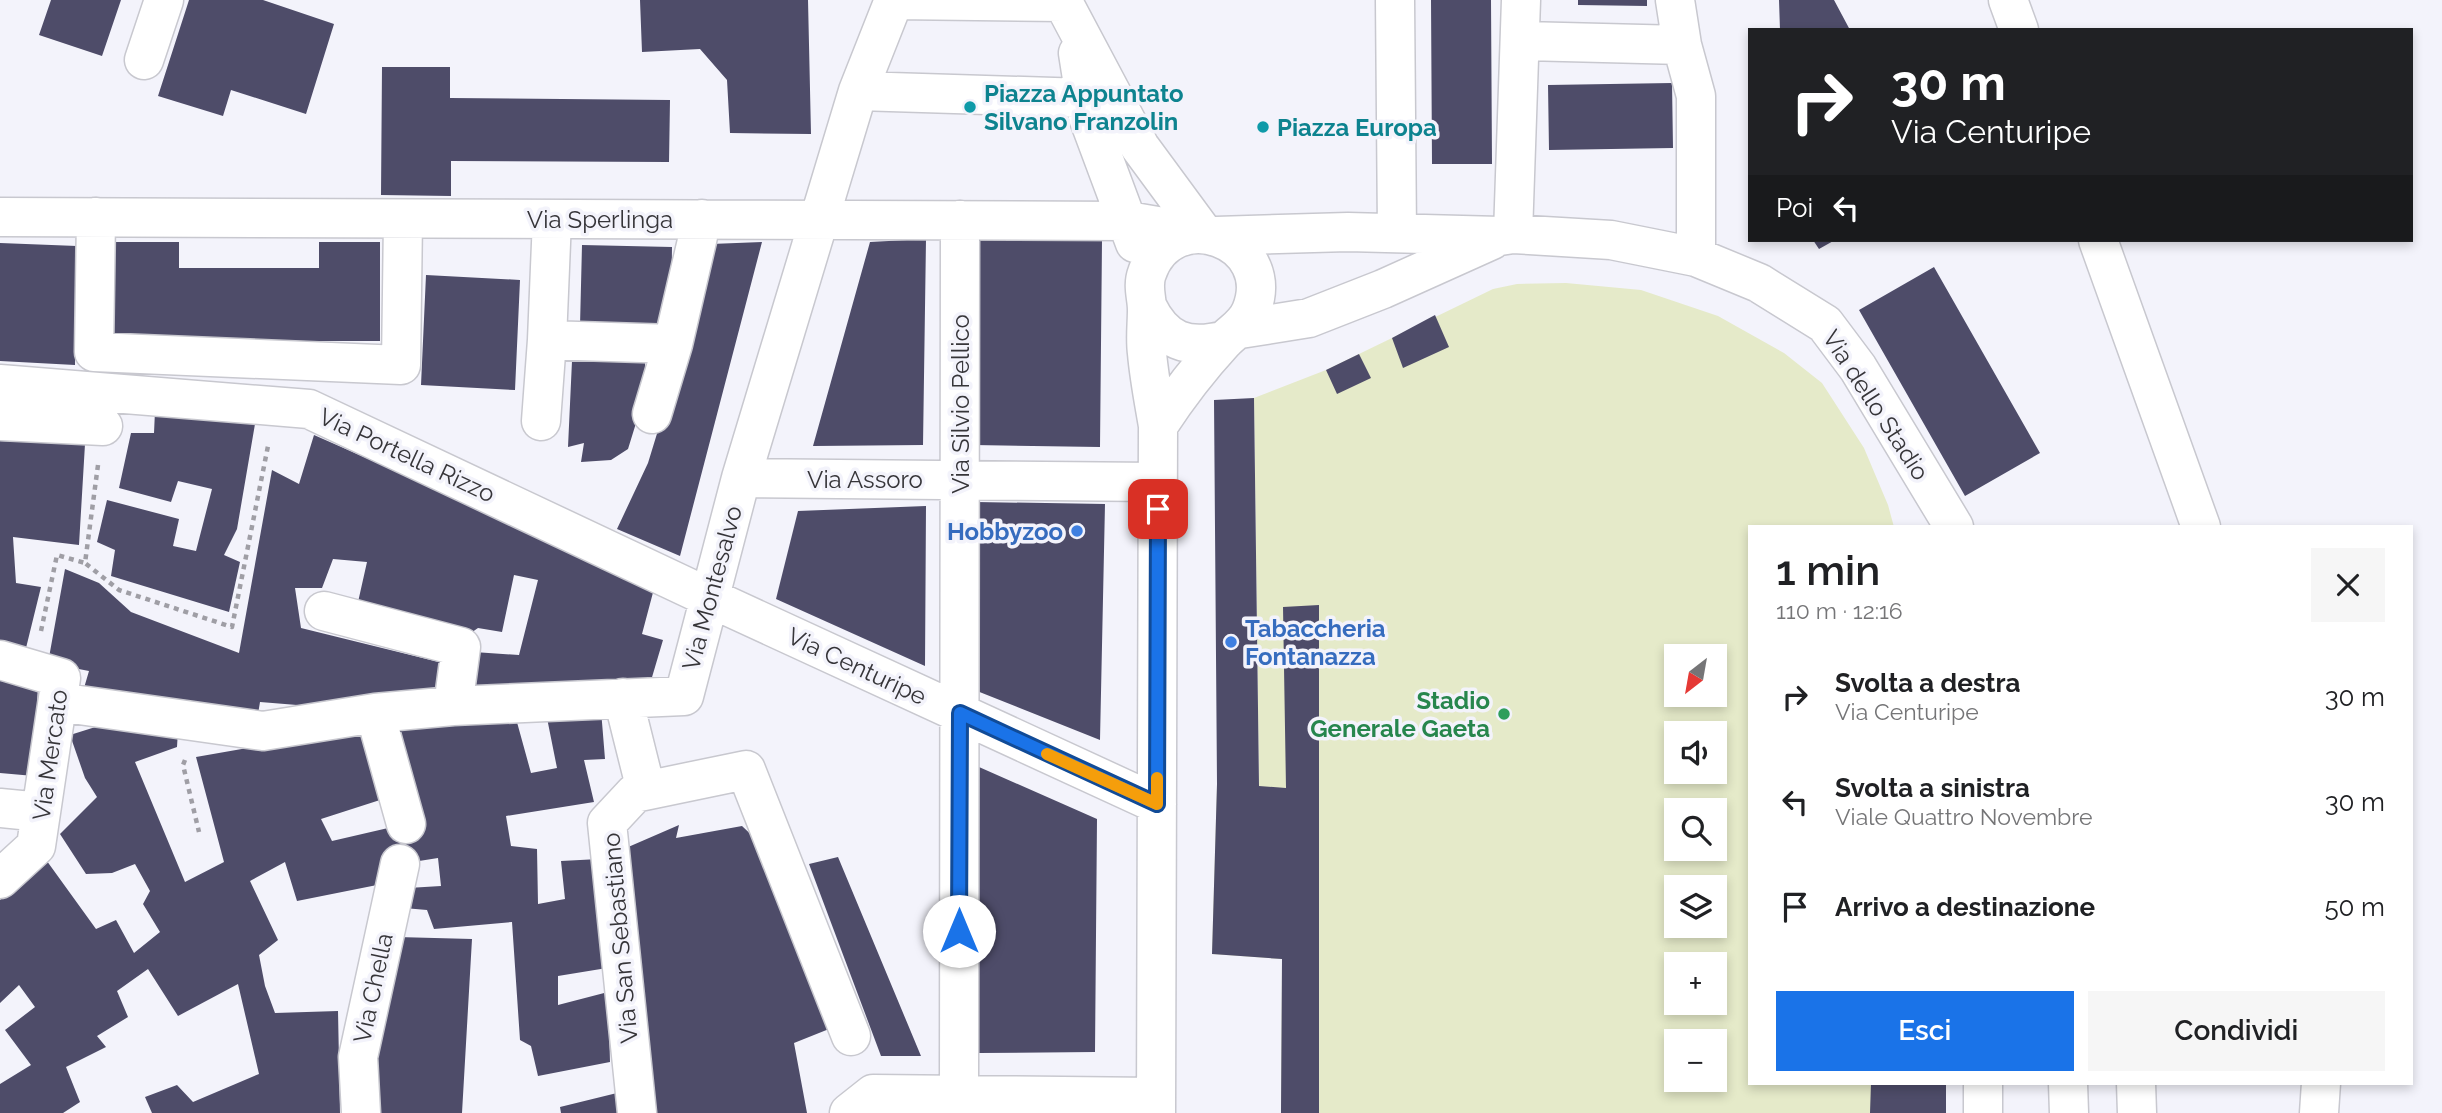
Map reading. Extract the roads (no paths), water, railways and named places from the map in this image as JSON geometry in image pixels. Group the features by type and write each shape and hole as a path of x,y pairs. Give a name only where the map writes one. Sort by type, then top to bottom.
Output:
{"street":[{"path":"144,60 164,0"},
{"path":"894,0 1067,10"},
{"name":"Via Montesalvo","path":"58,702 264,731 375,713 453,706 684,696 741,478 858,91 894,0"},
{"path":"1395,0 1397,233"},
{"path":"1067,10 1088,117 1128,221 1156,323 1170,336 1187,344 1206,345 1232,334 1309,318 1507,235 1521,0"},
{"path":"1675,0 1682,45 1696,96 1696,257"},
{"path":"2008,0 2018,28"},
{"path":"1067,10 1140,147 1206,234"},
{"path":"1520,41 1682,45"},
{"path":"858,91 1084,98"},
{"name":"Via Sperlinga","path":"0,217 1128,221 1206,234"},
{"path":"96,217 94,352 401,365 403,219"},
{"path":"541,421 552,219"},
{"path":"652,414 673,344 702,219"},
{"name":"Via Silvio Pellico","path":"959,1095 960,220"},
{"name":"Via dello Stadio","path":"1206,234 1348,232 1507,235 1611,240 1696,257 1759,284 1825,324 1858,368 1953,525"},
{"path":"861,1103 959,1095 1041,1104 1156,1105 1158,426 1147,351 1146,291 1153,259 1165,246 1180,237 1206,234 1233,244 1247,258 1254,275 1256,295 1251,313 1177,397 1158,426"},
{"path":"2099,242 2200,525"},
{"path":"547,341 673,344"},
{"name":"Via Portella Rizzo","path":"0,384 309,409 710,598"},
{"path":"0,421 103,426"},
{"name":"Via Assoro","path":"741,478 1158,482"},
{"name":"Via Centuripe","path":"710,598 1157,804"},
{"path":"324,611 461,647 453,706"},
{"name":"Via Mercato","path":"0,879 36,846 61,678 16,665"},
{"path":"623,698 646,790"},
{"path":"375,713 406,824"},
{"name":"Via San Sebastiano","path":"637,1113 607,823 635,793 746,770 851,1036"},
{"path":"0,808 41,812"},
{"name":"Via Chella","path":"361,1113 358,1057 400,864"},
{"path":"1983,1085 1983,1113"},
{"path":"2068,1085 2069,1113"},
{"path":"2136,1085 2137,1113"},
{"path":"2319,1113 2321,1085"}],"place":[{"name":"Piazza Appuntato Silvano Franzolin","path":"970,107"},
{"name":"Piazza Europa","path":"1263,127"},
{"name":"Hobbyzoo","path":"1077,531"},
{"name":"Tabaccheria Fontanazza","path":"1231,642"},
{"name":"Stadio Generale Gaeta","path":"1504,714"}]}
